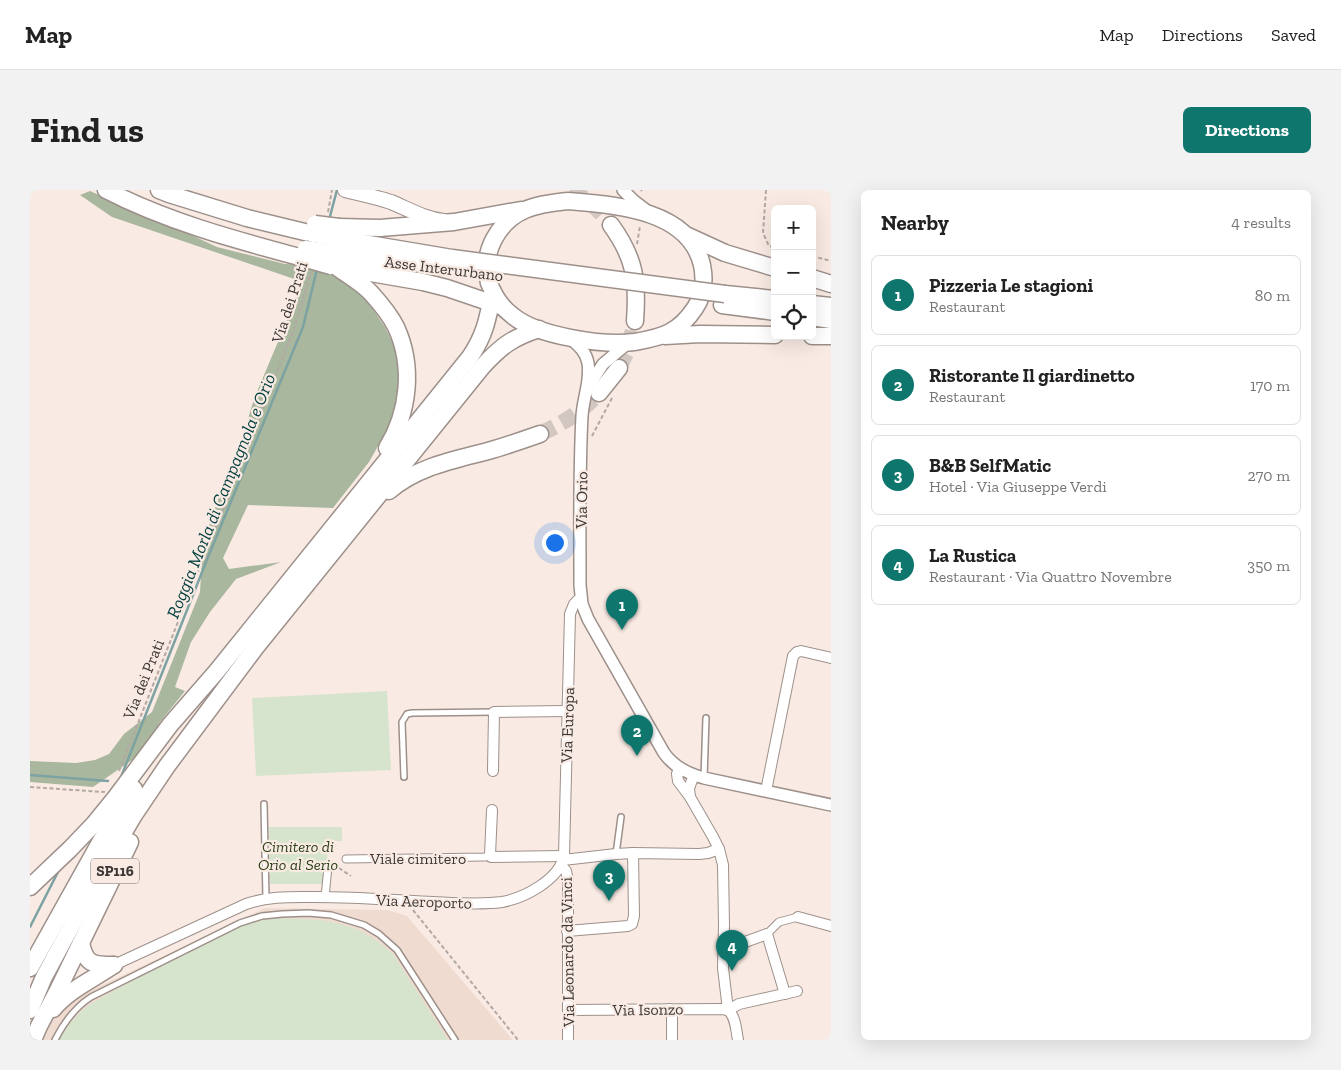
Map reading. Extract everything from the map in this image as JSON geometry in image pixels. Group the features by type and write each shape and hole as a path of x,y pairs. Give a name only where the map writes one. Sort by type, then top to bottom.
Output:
{"highway":[{"path":"106,190 172,219 230,239 324,246 424,282 496,301 523,323 571,339 628,343 660,336 700,334 771,336"},
{"name":"Asse Interurbano","path":"121,190 170,211 247,236 724,300 771,311"},
{"name":"Asse Interurbano","path":"164,192 248,218 324,246"},
{"path":"30,887 94,824 170,725 217,671 470,357 479,344 496,301 488,279 487,260 490,248 505,223 524,210 552,202 568,201 598,204 630,210 668,221 694,240 725,253 771,267"},
{"path":"324,246 380,228 454,222 524,210"},
{"path":"611,225 624,245 634,270 636,290 635,321"},
{"path":"660,336 672,331 681,324 695,308 701,297 704,283 702,266 698,252 686,235"},
{"path":"319,544 339,510 394,437 400,422 408,383 403,346 396,327 387,312 324,246"},
{"path":"816,279 831,284"},
{"name":"Asse Interurbano","path":"724,300 771,299"},
{"path":"816,304 831,306"},
{"path":"816,318 831,320"},
{"path":"30,1010 44,977 134,815 199,721 256,647 482,367 497,351 516,338 539,329"},
{"path":"816,336 831,336"},
{"path":"607,393 618,368"},
{"path":"366,510 392,488 430,468 540,434"},
{"path":"30,968 108,830 152,762 217,671"},
{"name":"SP116","path":"36,1033 132,838 190,740 199,721"},
{"path":"81,943 89,961 96,965 114,965"},
{"name":"SP116","path":"36,1033 62,999 80,985 100,975 114,965"}],"main road":[{"path":"345,190 384,200 436,220 454,222"}],"street":[{"path":"552,202 568,190"},
{"path":"623,190 654,216"},
{"name":"Via Orio","path":"571,339 586,354 588,378 582,414 581,597 588,619 664,753 679,768"},
{"name":"Via Orio","path":"583,402 598,370 628,343"},
{"name":"Via Europa","path":"563,860 570,614 574,604 581,597"},
{"path":"766,791 794,654 801,651 831,658"},
{"path":"493,771 494,712 567,711"},
{"path":"738,1040 734,1018 728,1010 723,968 723,864 719,849 690,797 678,781 677,774 679,768 699,777 766,791 830,801"},
{"path":"690,797 689,788 699,777"},
{"path":"492,810 492,857 563,860 633,853 699,854 719,849"},
{"path":"567,931 628,926 632,924 634,920 633,853"},
{"name":"Viale cimitero","path":"346,859 491,856"},
{"name":"Via Aeroporto","path":"114,965 246,904 266,898 325,897 458,903 501,902 520,897 534,890 548,879 563,860"},
{"name":"Via Leonardo da Vinci","path":"563,860 568,880 568,1040"},
{"path":"325,897 328,867"},
{"path":"724,947 734,946 767,934 779,922 798,917 831,926"},
{"path":"767,934 785,994"},
{"path":"728,1010 739,1004 797,991"},
{"name":"Via Isonzo","path":"568,1010 722,1008 728,1010"},
{"path":"669,1009 671,1012 672,1040"}],"lane":[{"path":"404,777 402,722 407,714 494,712"},
{"path":"699,777 706,718"},
{"path":"264,804 266,898"},
{"path":"616,854 622,818"},
{"path":"54,1040 72,1012 91,997 240,923 262,916 296,913 331,916 364,925 379,934 397,950 454,1040"}],"path":[{"name":"Via dei Prati","path":"117,777 294,329 324,246 332,190"},
{"path":"766,190 763,233 769,246 771,246"},
{"path":"816,257 831,262"},
{"path":"591,439 607,393"},
{"path":"30,787 104,792 108,787"},
{"path":"339,868 351,876"},
{"path":"413,909 518,1040"}],"shaded area":[{"path":"265,908 387,910 407,916 513,1040 43,1040 52,1020 77,997"}],"green space":[{"path":"90,191 217,247 285,264 304,265 332,273 368,302 385,327 397,352 399,387 390,425 369,462 333,508 248,505 223,558 229,569 281,562 236,579 210,612 191,642 175,687 185,691 135,758 93,787 30,782 30,761 76,763 95,760 109,754 124,734 152,712 200,592 203,543 219,497 241,442 254,399 303,282 112,217 80,195"},
{"path":"387,691 391,770 256,776 252,698"},
{"name":"Cimitero di Orio al Serio","path":"269,827 342,827 342,841 327,841 328,884 270,884"},
{"path":"274,918 308,919 338,923 352,927 380,942 393,954 448,1040 59,1040 73,1019 92,1003 210,940 241,927"}],"waterway":[{"name":"Roggia Morla di Campagnola e Orio","path":"329,220 337,190"},
{"name":"Roggia Morla di Campagnola e Orio","path":"121,777 206,562 303,327 317,269"},
{"path":"30,775 108,781"},
{"name":"Roggia Morla di Campagnola e Orio","path":"30,927 59,870"}],"tunnel":[{"path":"570,190 593,205 611,225"},
{"path":"619,368 629,347 635,321"},
{"path":"540,434 572,417 599,393"}],"place":[{"name":"Pizzeria Le stagioni","path":"622,630"},
{"name":"Ristorante Il giardinetto","path":"637,756"},
{"name":"B&B SelfMatic","path":"609,901"},
{"name":"La Rustica","path":"732,971"}]}
